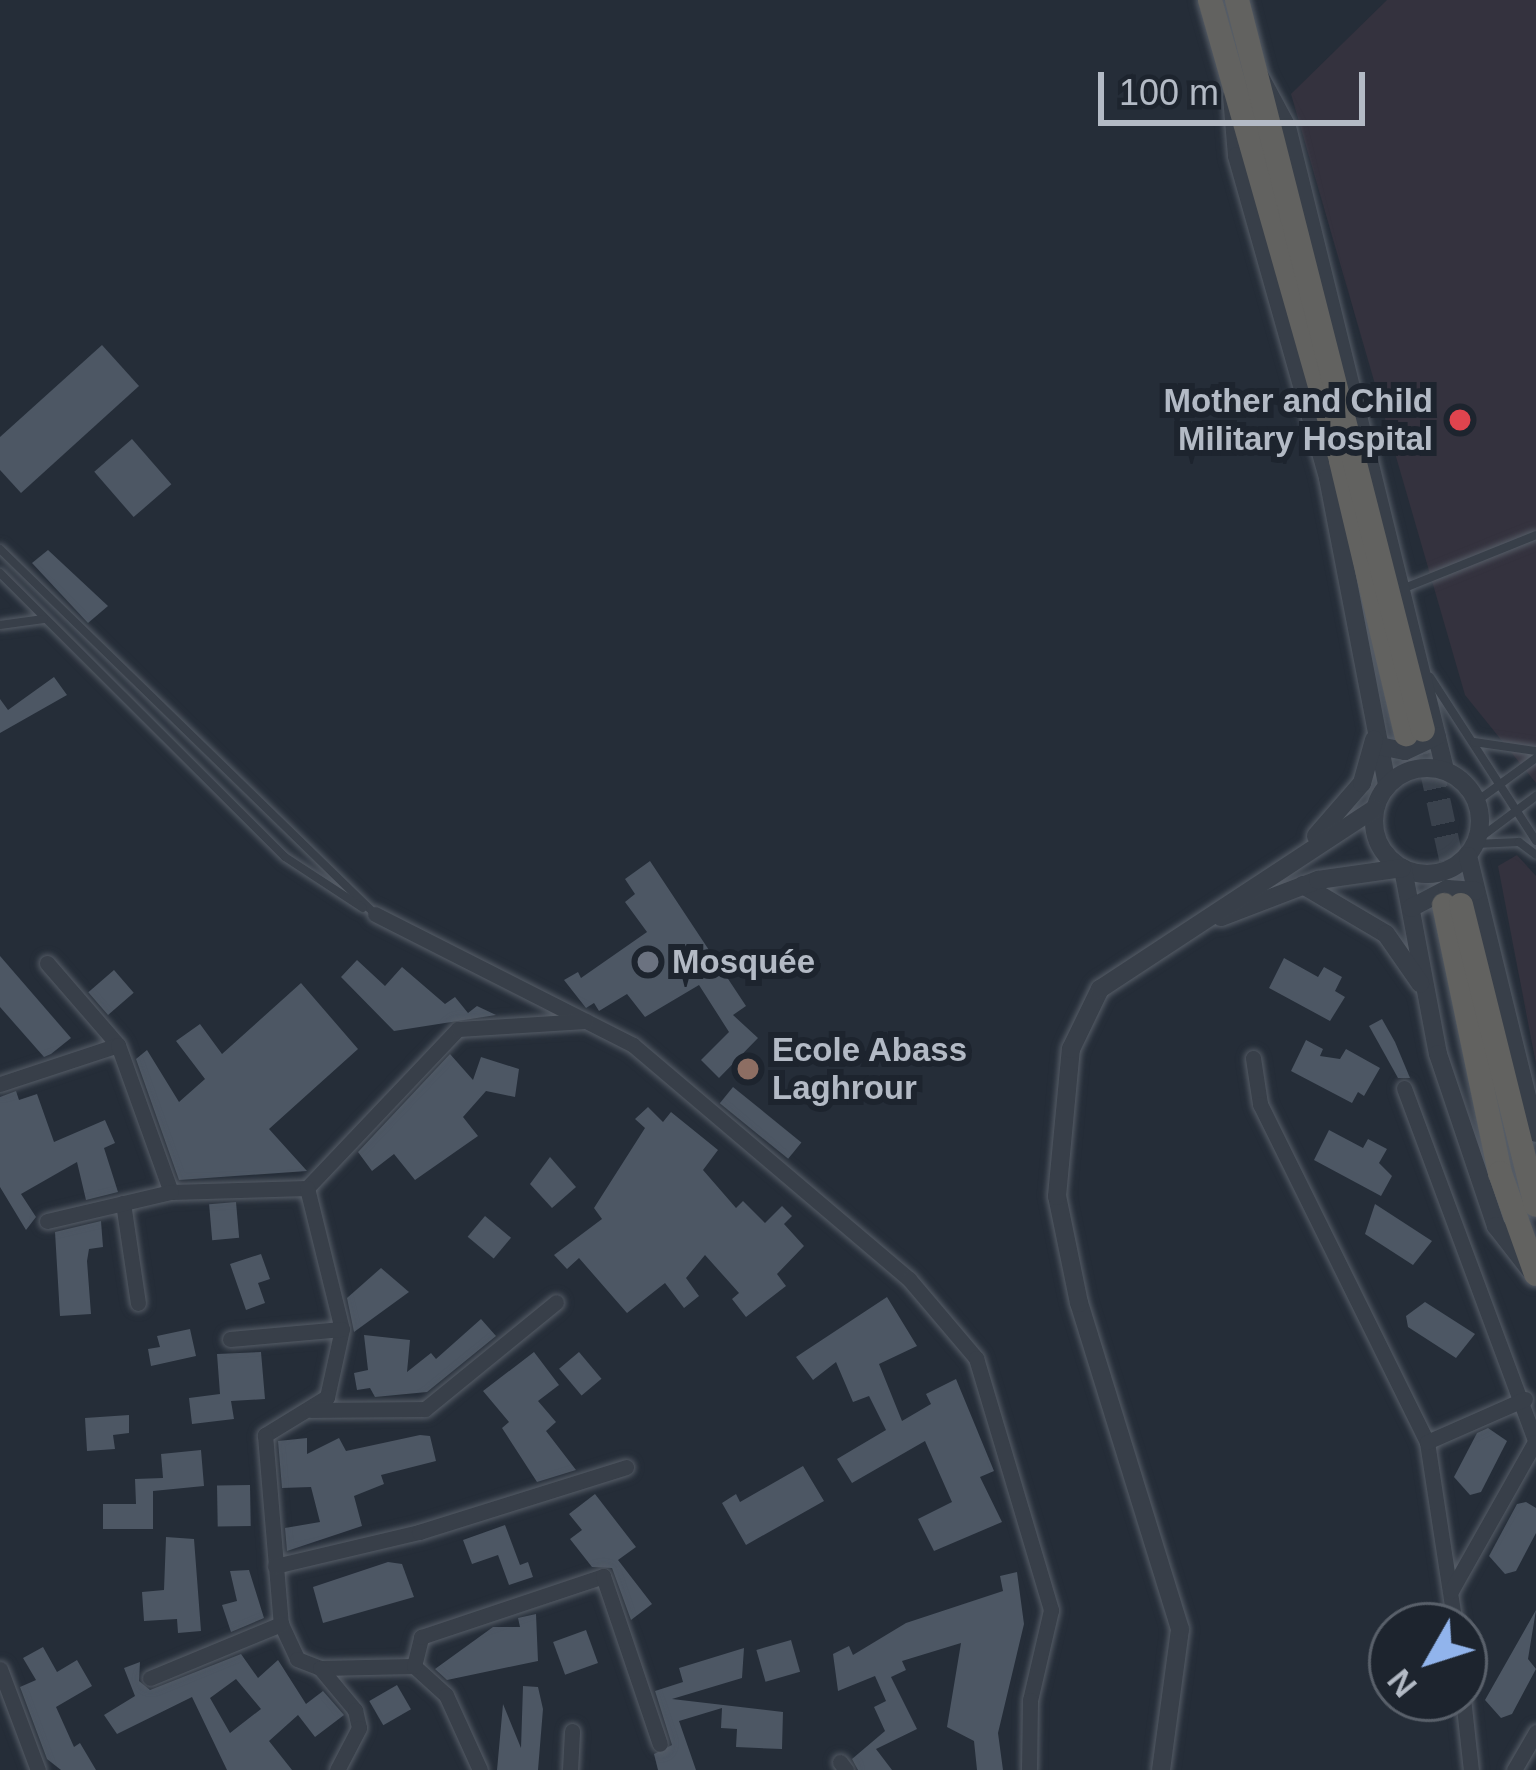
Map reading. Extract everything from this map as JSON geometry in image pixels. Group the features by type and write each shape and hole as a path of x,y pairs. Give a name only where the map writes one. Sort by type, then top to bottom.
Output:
{"highway":[{"path":"1210,0 1244,75 1422,733"},
{"path":"1237,0 1244,75"},
{"path":"1460,900 1536,1205"},
{"path":"1460,900 1500,1173 1536,1276"}],"street":[{"path":"1244,75 1286,127 1419,662 1422,733 1445,770 1477,801 1474,847 1460,900"},
{"path":"1244,75 1237,156 1328,478 1388,784"},
{"path":"1377,738 1405,751 1422,733"},
{"path":"1294,859 1356,794 1377,738"},
{"path":"1161,1770 1180,1629 1078,1303 1057,1196 1071,1049 1100,988 1374,809 1388,784 1425,766 1445,770"},
{"path":"1374,809 1378,843 1402,868 1438,1054 1496,1226 1536,1276"},
{"path":"1189,930 1303,885 1402,868 1431,874 1474,847"},
{"path":"1303,885 1386,934 1426,992"},
{"path":"1411,908 1447,889 1460,900 1536,1133"},
{"path":"375,914 633,1045 909,1279 976,1358 1051,1610 1030,1700 1029,1770"},
{"path":"47,962 118,1046 171,1192"},
{"path":"47,1221 171,1192 307,1188 458,1029 589,1020"},
{"path":"0,1084 118,1046"},
{"path":"1253,1058 1260,1104 1427,1442 1451,1602"},
{"path":"1404,1088 1525,1399 1536,1443 1450,1592"},
{"path":"307,1188 342,1328 327,1397 265,1435 281,1624 297,1659 320,1669 414,1666 446,1695 480,1770"},
{"path":"123,1203 138,1304"},
{"path":"311,1410 424,1409 556,1303"},
{"path":"230,1339 342,1328"},
{"path":"1427,1442 1525,1399"},
{"path":"274,1566 419,1532 626,1467"},
{"path":"414,1666 421,1637 603,1576 660,1744"},
{"path":"150,1678 281,1624"},
{"path":"0,1669 38,1770"},
{"path":"320,1669 355,1710 359,1728 337,1770"},
{"path":"1466,1722 1471,1770"},
{"path":"570,1770 572,1731"},
{"path":"1514,1770 1536,1732"}],"lane":[{"path":"1401,590 1536,535"},
{"path":"0,549 105,658 375,914"},
{"path":"0,573 285,857 375,914"},
{"path":"0,626 45,619"},
{"path":"94,669 105,658"},
{"path":"1419,662 1536,842"},
{"path":"1474,742 1536,755"},
{"path":"1477,801 1536,755"},
{"path":"1474,847 1536,796"},
{"path":"1474,847 1520,842 1536,855"}],"shaded area":[{"name":"Mother and Child Military Hospital","path":"1387,0 1536,0 1536,783 1465,695 1291,94"},
{"path":"1517,855 1536,876 1536,1064 1498,866"}],"building":[{"path":"102,345 139,386 21,493 0,470 0,437"},
{"path":"132,439 171,484 134,517 94,472"},
{"path":"48,550 108,606 88,623 32,563"},
{"path":"54,677 67,695 0,733 0,699 8,710"},
{"path":"650,861 746,1006 733,1015 758,1038 719,1078 701,1060 729,1032 699,985 645,1017 627,994 599,1011 594,1003 586,1008 564,980 578,972 581,978 647,932 625,902 635,894 625,879"},
{"path":"0,956 71,1038 51,1054 44,1057 0,1007"},
{"path":"1284,958 1318,977 1324,967 1342,977 1335,991 1345,997 1330,1021 1269,988"},
{"path":"357,960 385,986 402,967 445,1004 455,997 468,1013 477,1006 496,1015 394,1031 341,977"},
{"path":"114,970 134,993 108,1015 88,992"},
{"path":"301,983 358,1049 269,1129 307,1171 179,1180 136,1059 147,1050 179,1102 205,1079 176,1041 200,1024 222,1054"},
{"path":"1382,1019 1410,1078 1398,1078 1369,1026"},
{"path":"1306,1040 1323,1049 1320,1056 1340,1059 1346,1049 1380,1068 1364,1096 1358,1092 1352,1103 1291,1071"},
{"path":"450,1054 473,1080 481,1057 519,1069 515,1097 486,1091 463,1117 478,1136 415,1180 394,1154 372,1171 358,1152"},
{"path":"733,1087 801,1142 788,1159 720,1103"},
{"path":"16,1091 19,1100 37,1094 54,1142 105,1120 115,1143 104,1148 118,1192 86,1200 77,1162 21,1194 36,1217 26,1230 0,1187 0,1097"},
{"path":"648,1107 663,1122 671,1112 718,1150 703,1170 736,1208 743,1201 765,1223 782,1206 792,1216 784,1224 804,1246 777,1274 786,1286 746,1317 732,1299 739,1293 705,1255 686,1278 699,1296 684,1308 665,1283 627,1313 579,1258 567,1269 554,1255 602,1219 594,1208 645,1128 635,1119"},
{"path":"1329,1130 1363,1148 1368,1139 1387,1149 1379,1163 1392,1176 1381,1196 1314,1160"},
{"path":"550,1157 576,1187 552,1208 530,1184"},
{"path":"236,1202 239,1238 212,1240 209,1204"},
{"path":"1375,1204 1432,1241 1413,1265 1365,1234"},
{"path":"485,1216 511,1238 494,1259 468,1237"},
{"path":"101,1221 103,1247 89,1249 87,1261 91,1314 60,1316 55,1232"},
{"path":"261,1254 270,1279 258,1283 265,1303 246,1310 230,1264"},
{"path":"381,1268 409,1292 354,1332 347,1298"},
{"path":"887,1297 917,1346 879,1364 902,1421 931,1404 926,1394 956,1379 994,1471 980,1477 1002,1522 934,1551 918,1519 952,1502 925,1441 852,1483 837,1459 886,1430 869,1396 853,1402 836,1362 813,1380 796,1357"},
{"path":"1425,1302 1475,1334 1456,1358 1408,1327 1406,1316"},
{"path":"481,1319 496,1336 427,1392 375,1397 370,1388 357,1390 354,1373 368,1370 364,1335 410,1340 407,1372 431,1353 436,1359"},
{"path":"190,1329 196,1356 151,1366 148,1349 160,1347 157,1336"},
{"path":"261,1352 265,1399 231,1401 234,1419 192,1424 189,1398 220,1394 217,1354"},
{"path":"534,1352 559,1385 538,1401 556,1422 546,1431 576,1470 537,1482 502,1428 509,1422 483,1391"},
{"path":"579,1352 601,1379 582,1396 559,1369"},
{"path":"129,1415 129,1433 113,1435 115,1449 87,1451 85,1418"},
{"path":"1488,1428 1507,1441 1481,1492 1470,1495 1454,1477 1477,1433"},
{"path":"430,1436 436,1461 381,1475 384,1484 354,1496 362,1526 287,1551 285,1528 320,1522 311,1487 282,1488 278,1441 307,1438 307,1454 339,1438 346,1451"},
{"path":"201,1450 204,1486 153,1491 153,1529 103,1529 103,1504 136,1504 135,1479 163,1478 161,1454"},
{"path":"803,1466 824,1501 746,1545 722,1503 736,1494 740,1502"},
{"path":"250,1485 251,1526 218,1527 217,1486"},
{"path":"595,1494 636,1547 618,1560 652,1604 631,1620 612,1568 592,1567 570,1539 582,1530 569,1514"},
{"path":"1526,1502 1536,1508 1536,1533 1516,1571 1505,1574 1489,1556 1517,1504"},
{"path":"505,1525 520,1565 528,1562 533,1577 509,1585 498,1555 472,1564 463,1540"},
{"path":"166,1537 194,1539 201,1631 178,1633 177,1619 144,1621 142,1592 164,1590"},
{"path":"388,1562 402,1564 414,1597 323,1623 313,1587"},
{"path":"249,1570 264,1618 231,1632 222,1605 237,1601 230,1571"},
{"path":"1017,1572 1024,1624 998,1733 1003,1770 977,1770 974,1741 947,1727 961,1643 902,1661 906,1670 891,1677 917,1729 876,1749 892,1770 858,1770 852,1759 885,1731 874,1707 886,1701 875,1676 838,1691 833,1654 849,1646 853,1655 906,1623 1003,1591 1000,1576"},
{"path":"1536,1610 1528,1659 1536,1669 1512,1714 1501,1718 1488,1703 1488,1695"},
{"path":"536,1614 538,1661 447,1680 435,1669 493,1627 520,1627 518,1618"},
{"path":"586,1630 598,1663 565,1675 553,1642"},
{"path":"791,1640 800,1672 765,1682 756,1650"},
{"path":"43,1647 57,1672 77,1660 92,1686 56,1707 74,1747 80,1743 96,1770 61,1770 47,1759 20,1687 36,1680 23,1658"},
{"path":"744,1648 742,1678 672,1699 783,1712 782,1749 736,1747 737,1729 721,1728 722,1708 679,1721 696,1770 658,1770 654,1754 672,1745 655,1691 683,1682 679,1668"},
{"path":"241,1654 258,1678 278,1660 306,1704 323,1691 344,1715 315,1737 298,1715 269,1741 292,1770 227,1770 192,1697 117,1734 104,1715 135,1696 124,1668 140,1662 139,1681 150,1690","holes":["236,1679 261,1709 230,1733 210,1698"]},
{"path":"397,1685 411,1709 383,1725 369,1701"},
{"path":"523,1686 538,1687 543,1709 538,1770 497,1770 503,1704 521,1748"}],"tunnel":[{"path":"1423,730 1461,905"}],"place":[{"name":"Mother and Child Military Hospital","path":"1460,420"},
{"name":"Mosquée","path":"648,962"},
{"name":"Ecole Abass Laghrour","path":"748,1069"}]}
